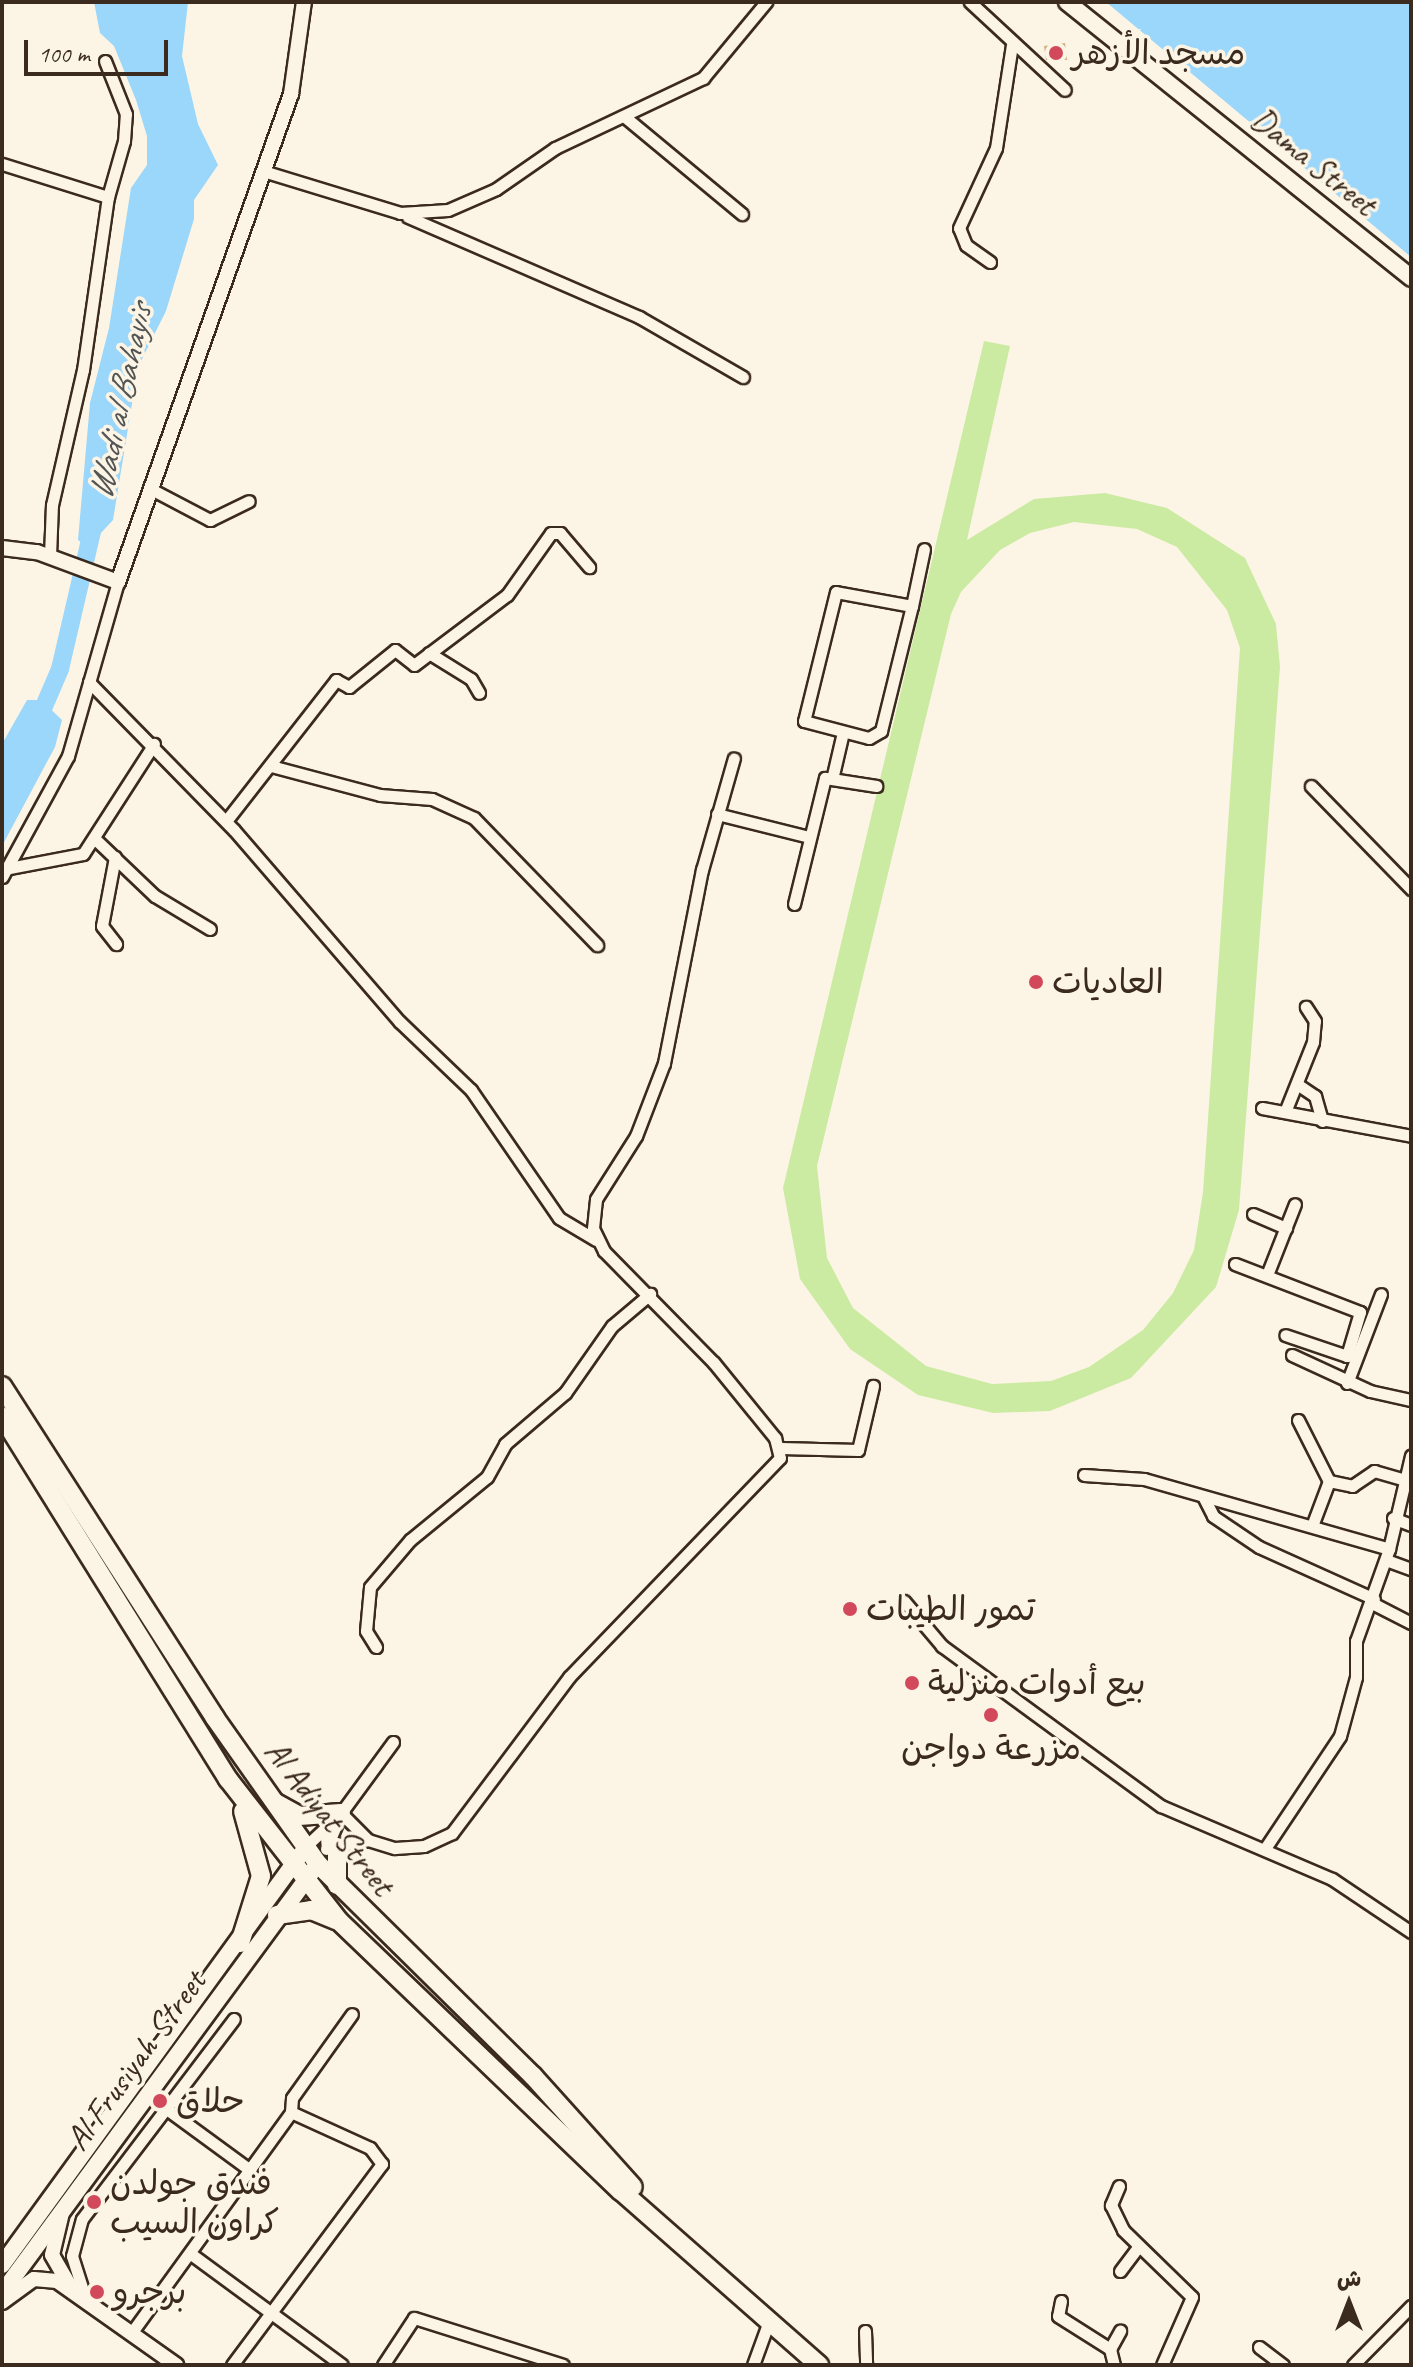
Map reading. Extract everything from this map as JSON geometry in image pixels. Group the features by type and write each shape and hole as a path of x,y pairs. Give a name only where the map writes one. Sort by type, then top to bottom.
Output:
{"main road":[{"name":"Dama Street","path":"1067,2 1411,278"},
{"name":"Al Adiyat Street","path":"2,1386 268,1796 305,1847 327,1853 338,1888 543,2087 675,2234"},
{"name":"Al Adiyat Street","path":"2,1416 228,1779 339,1921 621,2191 675,2234 819,2365"},
{"path":"228,1779 261,1862 240,1943"},
{"path":"268,1796 299,1816 341,1813"},
{"name":"Al Frusiyah Street","path":"2,2265 240,1943 305,1847"},
{"path":"327,1853 338,1888"},
{"name":"Al Frusiyah Street","path":"2,2293 277,1915 327,1853"},
{"path":"277,1915 311,1910 339,1921"}],"street":[{"path":"3,873 68,756 118,582 149,488 297,70 304,2"},
{"path":"400,213 426,215 466,204 555,148 703,78 766,2"},
{"path":"970,2 1012,45 1065,90"},
{"path":"990,262 966,245 959,228 996,148 1012,45"},
{"path":"50,556 52,505 83,370 108,197 126,114 105,61"},
{"path":"625,117 742,214"},
{"path":"2,164 108,197"},
{"path":"263,171 400,213 639,317 743,377"},
{"path":"149,488 210,520 249,501"},
{"path":"226,821 336,680 349,687 395,650 414,665 507,595 551,533 560,533 589,567"},
{"path":"2,548 50,556 118,582"},
{"path":"912,606 836,592 801,716 869,738 881,731 912,606 924,549"},
{"path":"429,653 471,679 479,693"},
{"path":"89,682 154,744 226,821 400,1022 471,1090 559,1218 596,1240 650,1294 781,1448 858,1450 873,1386"},
{"path":"833,775 843,732"},
{"path":"3,873 83,854 154,744"},
{"path":"596,1240 596,1199 636,1136 664,1063 717,814 734,758"},
{"path":"271,766 380,795 432,799 474,818 597,945"},
{"path":"794,904 825,778 833,775 876,786"},
{"path":"1311,786 1411,889"},
{"path":"717,814 809,837"},
{"path":"94,838 155,896 210,929"},
{"path":"115,857 102,926 116,944"},
{"path":"1285,1112 1316,1026 1306,1007"},
{"path":"1297,1084 1315,1096 1322,1121"},
{"path":"1262,1108 1411,1136"},
{"path":"1267,1275 1295,1204"},
{"path":"1253,1214 1286,1228"},
{"path":"1235,1264 1360,1312 1347,1356 1285,1335"},
{"path":"376,1647 366,1631 370,1587 410,1540 487,1477 505,1444 565,1393 612,1326 650,1294"},
{"path":"1347,1383 1381,1294"},
{"path":"1292,1355 1347,1383 1411,1400"},
{"path":"1298,1420 1329,1481 1347,1487 1374,1471 1402,1479"},
{"path":"327,1853 368,1840 409,1849 439,1841 464,1823 569,1677 777,1462 781,1448"},
{"path":"1266,1847 1340,1736 1356,1677 1356,1641 1373,1601 1387,1554 1402,1479 1411,1456"},
{"path":"1084,1475 1144,1479 1312,1526 1387,1554 1411,1569"},
{"path":"1312,1526 1329,1481"},
{"path":"1204,1498 1213,1516 1259,1547 1373,1601 1411,1623"},
{"path":"1393,1518 1411,1525"},
{"path":"904,1601 942,1646 1161,1806 1266,1847 1332,1879 1411,1932"},
{"path":"305,1847 341,1813 393,1742"},
{"path":"341,1813 368,1840"},
{"path":"327,1853 341,1813"},
{"path":"325,1826 327,1853"},
{"path":"132,2332 291,2112 292,2098 352,2014"},
{"path":"85,2297 72,2256 82,2219 168,2110 234,2019"},
{"path":"168,2110 250,2170"},
{"path":"232,2365 382,2164 370,2148 291,2112"},
{"path":"1119,2186 1113,2211 1139,2246 1192,2297 1162,2365"},
{"path":"62,2210 52,2255 70,2286 176,2365"},
{"path":"1120,2271 1139,2246"},
{"path":"191,2254 342,2365"},
{"path":"2,2302 34,2279 70,2286"},
{"path":"1061,2301 1058,2316 1110,2349"},
{"path":"1353,2365 1411,2306"},
{"path":"383,2365 414,2318 563,2365"},
{"path":"753,2365 769,2321"},
{"path":"865,2331 866,2365"},
{"path":"1114,2365 1110,2349 1120,2331"},
{"path":"1259,2347 1283,2365"}],"green space":[{"path":"984,341 1010,346 967,540 1034,499 1105,493 1167,508 1245,558 1276,624 1280,667 1239,1210 1216,1287 1131,1378 1050,1411 993,1413 918,1395 850,1349 800,1279 783,1188","holes":["1074,522 1137,529 1177,547 1227,610 1240,648 1203,1192 1194,1250 1173,1293 1143,1330 1089,1367 1051,1381 992,1384 926,1366 853,1308 827,1258 817,1166 951,614 961,592 1000,550 1030,533"]}],"water":[{"name":"Wadi al Bahayis","path":"94,2 188,2 182,56 198,124 218,165 194,200 194,219 166,311 138,367 113,520 88,547 78,540 90,403 109,328 131,188 147,165 147,136 136,100 114,46 100,33"},
{"path":"1106,2 1411,2 1411,257"},
{"path":"27,700 41,700 62,720 55,747 2,846 2,744"}],"building":[{"name":"مسجد الأزهر","path":"1065,43 1067,60 1046,60 1044,46"}],"waterway":[{"name":"Wadi al Bahayis","path":"36,725 60,669 94,523"}],"place":[{"name":"مسجد الأزهر","path":"1056,53"},
{"name":"العاديات","path":"1036,982"},
{"name":"تمور الطيبات","path":"850,1609"},
{"name":"بيع أدوات منزلية","path":"912,1683"},
{"name":"مزرعة دواجن","path":"991,1715"},
{"name":"حلاق","path":"160,2101"},
{"name":"فندق جولدن كراون السيب","path":"94,2202"},
{"name":"برجرو","path":"97,2292"}]}
